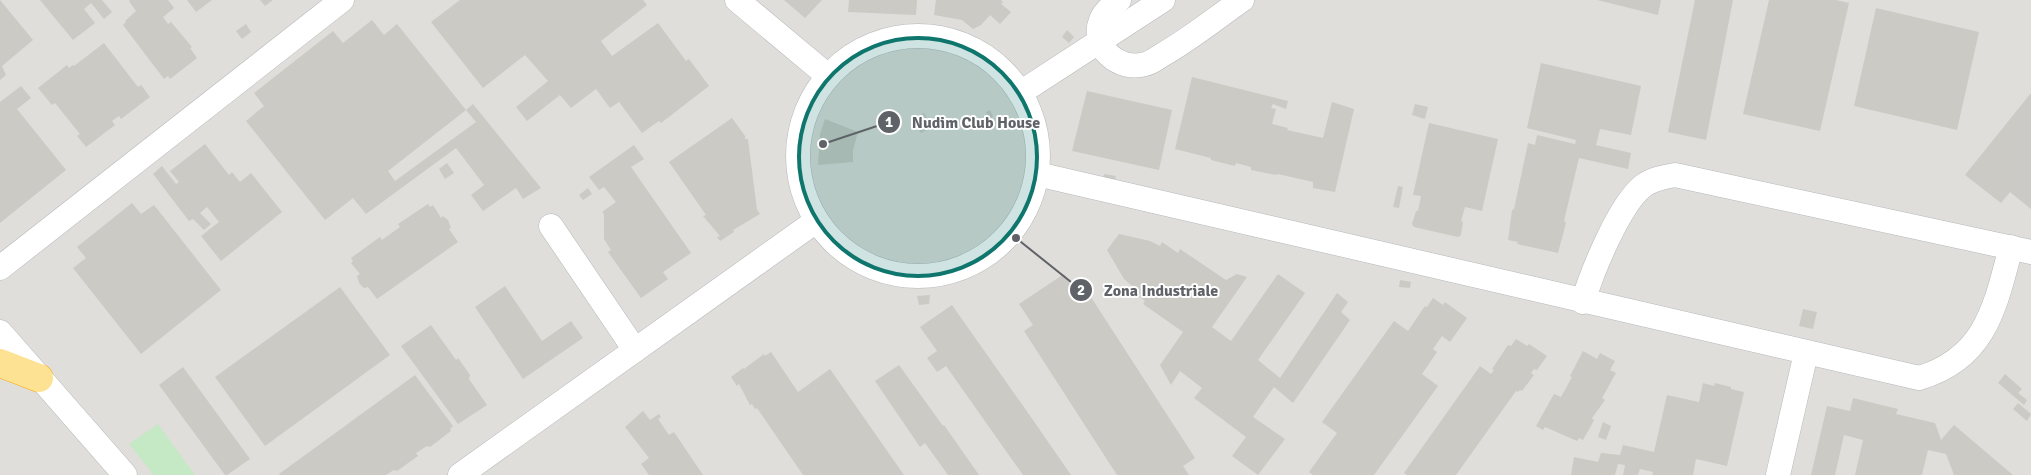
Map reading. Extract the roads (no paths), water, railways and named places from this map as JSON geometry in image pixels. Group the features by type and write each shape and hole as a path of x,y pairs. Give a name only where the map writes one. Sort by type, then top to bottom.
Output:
{"highway":[{"path":"0,363 39,378"}],"street":[{"path":"0,268 342,0"},
{"path":"737,0 828,76"},
{"path":"1119,0 1101,19 1098,30 1100,43 1112,58 1126,65 1145,64 1173,49 1242,0"},
{"path":"1020,93 1100,43 1163,0"},
{"path":"916,36 941,38 964,45 986,57 1005,74 1020,93 1034,124 1037,141 1037,174 1032,195 1024,214 1003,241 982,259 963,268 943,274 908,276 881,271 862,263 844,252 829,238 816,221 806,201 799,180 797,158 799,135 805,114 814,94 828,76 846,59 868,46 891,38 916,36"},
{"path":"1037,174 1583,302 1919,378 1947,367 1974,342 1986,325 2021,250 1675,175 1653,180 1644,185 1625,206 1590,279 1583,302"},
{"path":"460,475 816,221"},
{"path":"551,226 635,350"},
{"path":"0,332 126,475"},
{"path":"1778,475 1806,353"}],"place":[{"name":"Nudim Club House","path":"823,144"},
{"name":"Zona Industriale","path":"1016,238"}]}
